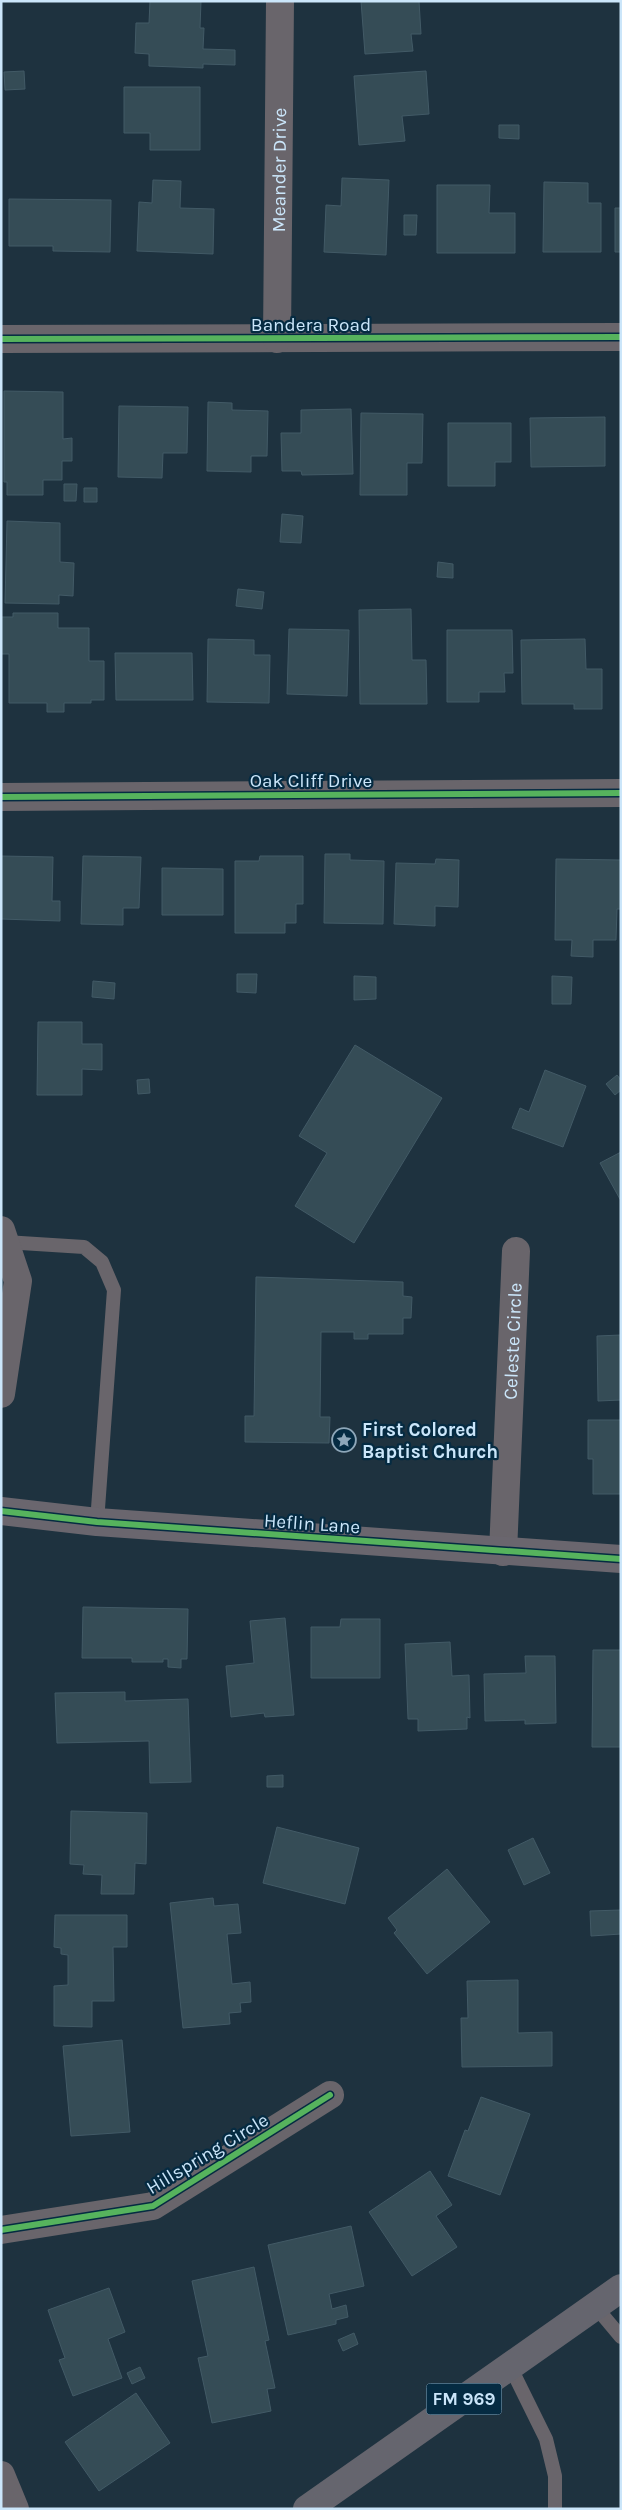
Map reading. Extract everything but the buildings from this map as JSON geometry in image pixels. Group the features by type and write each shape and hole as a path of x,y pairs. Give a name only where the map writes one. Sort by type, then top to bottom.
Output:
{"main road":[{"name":"FM 969","path":"307,2509 621,2288"}],"street":[{"name":"Meander Drive","path":"277,339 280,1"},
{"name":"Bandera Road","path":"1,339 621,337"},
{"name":"Oak Cliff Drive","path":"1,796 621,793"},
{"path":"1,1394 18,1281 3,1236"},
{"name":"Celeste Circle","path":"503,1552 516,1251"},
{"name":"Heflin Lane","path":"1,1511 97,1522 621,1559"},
{"name":"Hillspring Circle","path":"1,2230 153,2206 330,2095"},
{"path":"1,2475 15,2509"}],"lane":[{"path":"3,1236 84,1247 102,1262 114,1290 97,1522"},
{"path":"595,2306 621,2337"},
{"path":"510,2366 546,2438 556,2476 555,2509"}],"cycle path":[{"path":"1,339 621,337"},
{"path":"1,797 621,793"},
{"path":"1,1511 97,1522 621,1559"},
{"path":"1,2230 153,2206 330,2095"}],"place":[{"name":"First Colored Baptist Church","path":"344,1440"}]}
